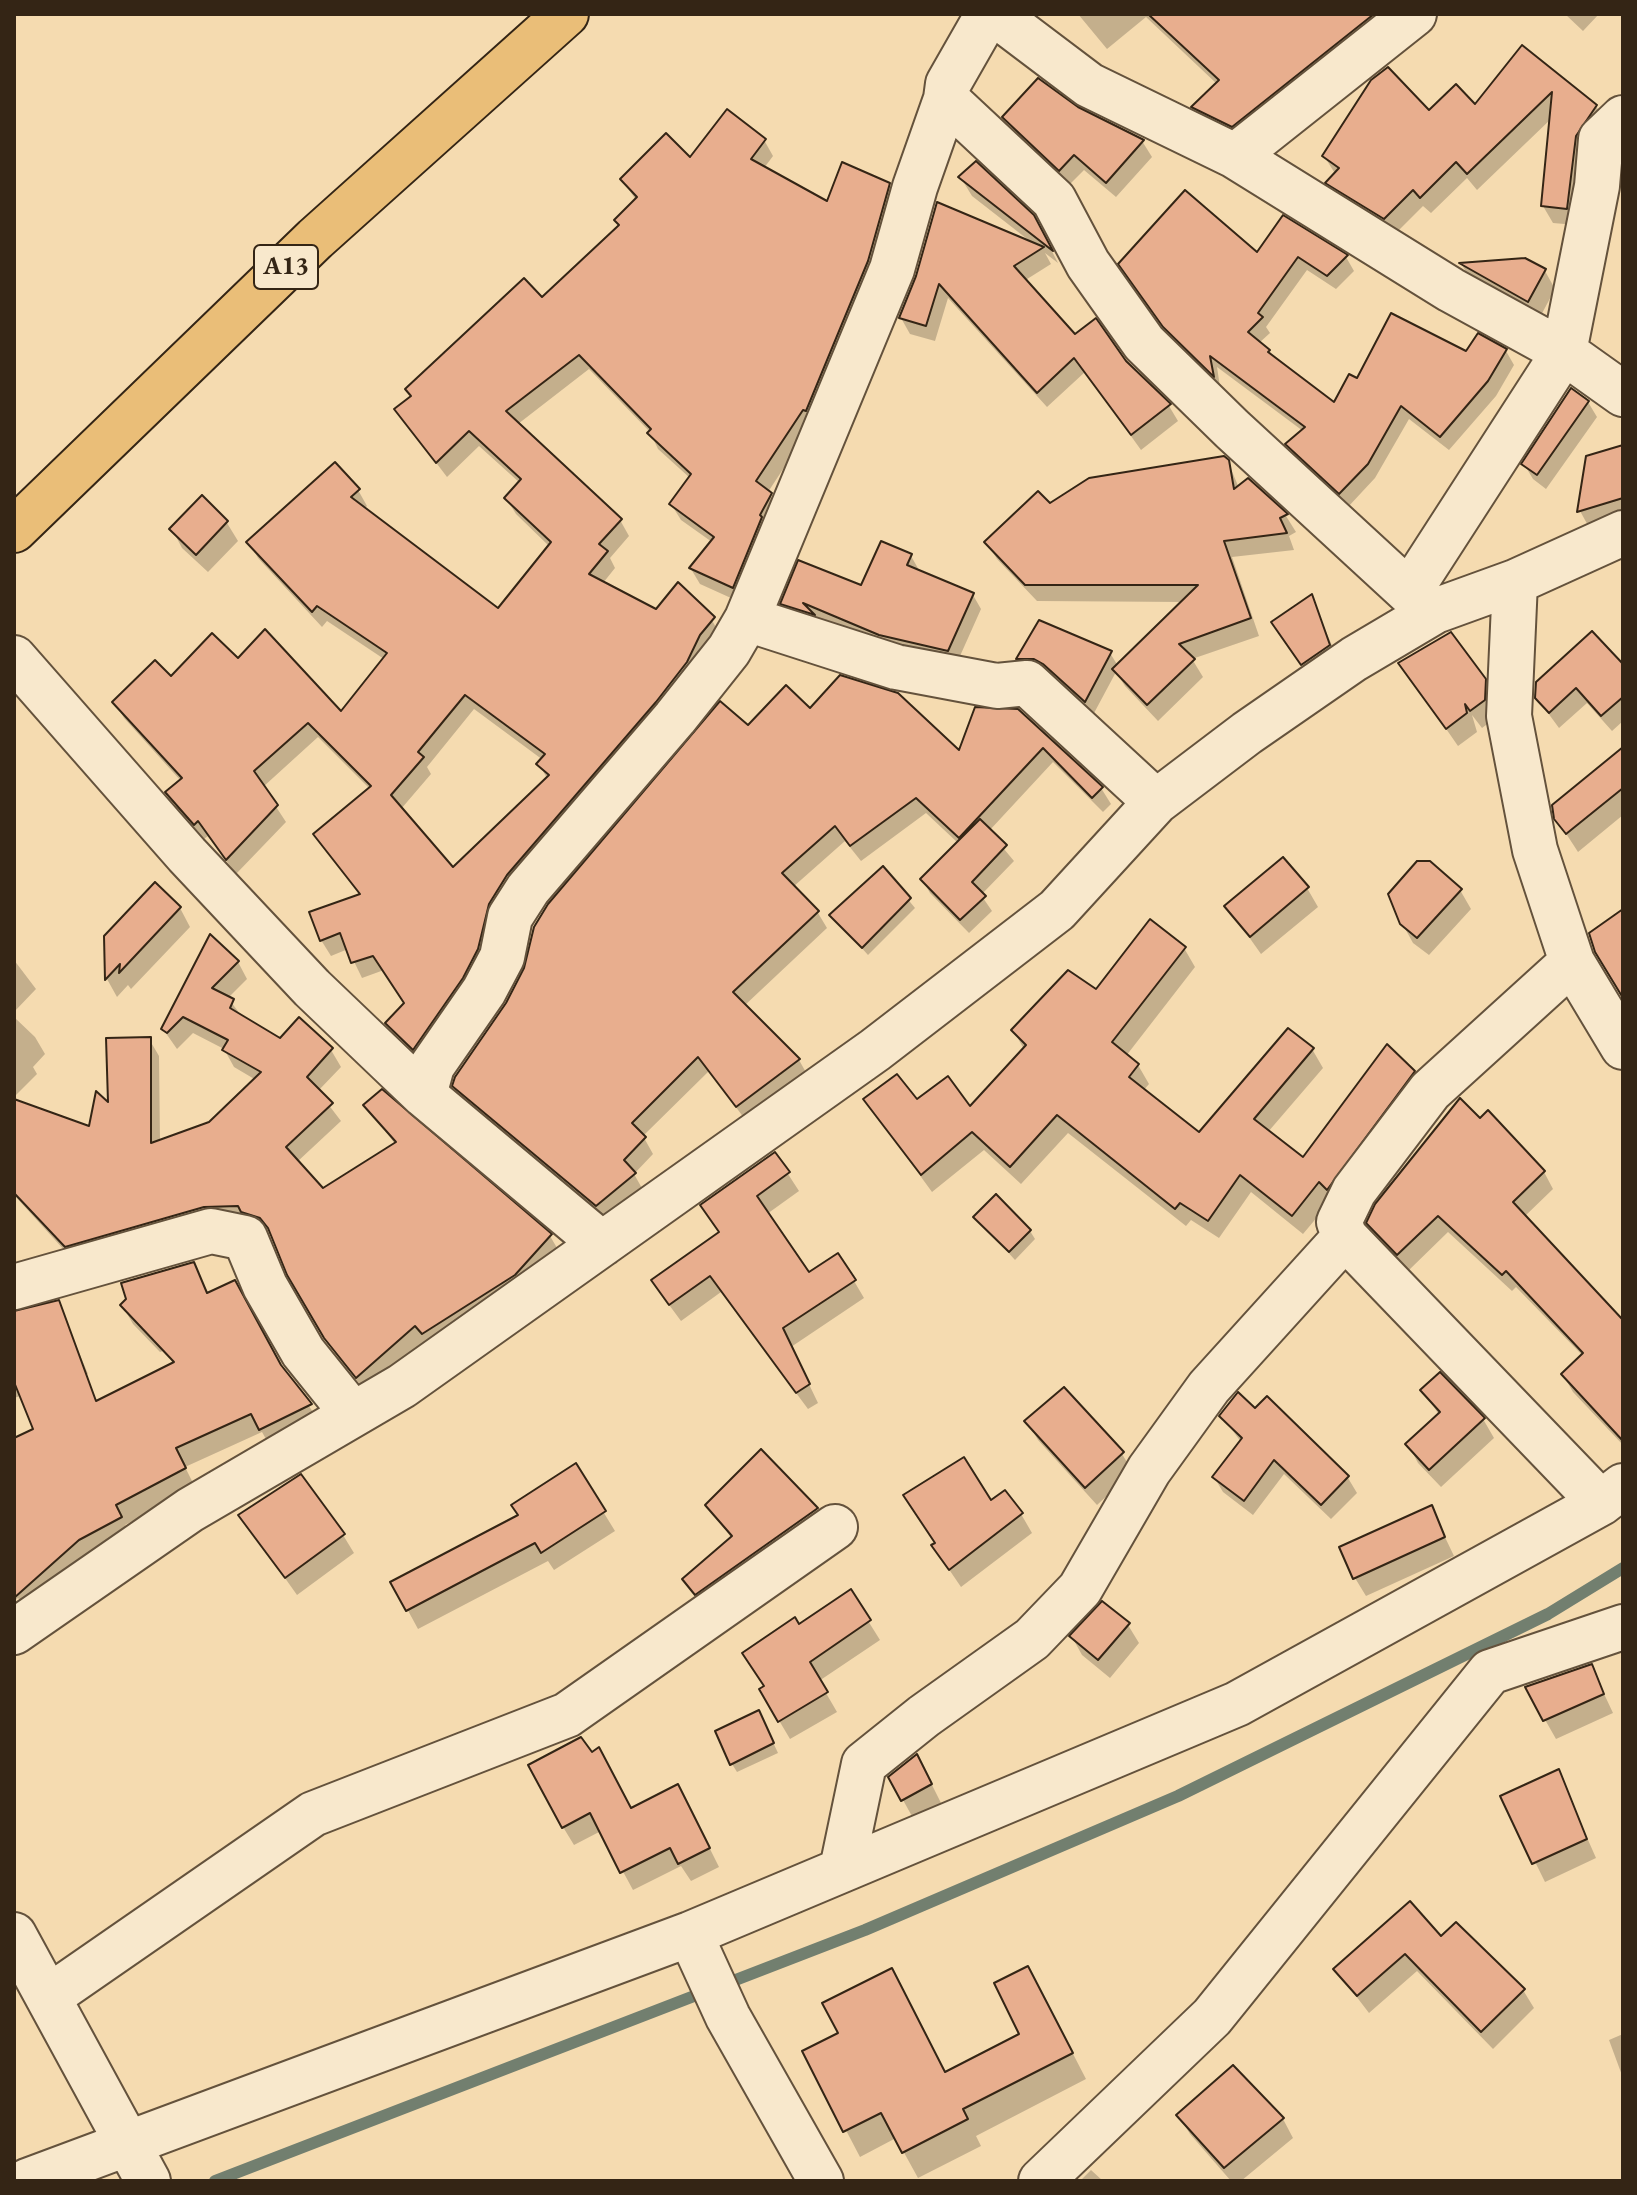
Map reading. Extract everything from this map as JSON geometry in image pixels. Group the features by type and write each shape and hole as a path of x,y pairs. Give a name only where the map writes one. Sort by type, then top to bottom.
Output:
{"highway":[{"name":"A13","path":"14,530 315,239 566,14"}],"street":[{"path":"424,1095 432,1066 484,991 502,957 510,917 528,889 675,718 729,650 747,619 892,269 915,187 946,99 948,84 988,14"},
{"path":"995,14 1089,85 1235,156 1451,290 1564,352 1623,394"},
{"path":"1235,156 1414,14"},
{"path":"946,99 1054,200 1088,264 1144,343 1422,601"},
{"path":"14,1632 190,1510 402,1386 875,1050 1057,910 1156,802 1247,733 1354,659 1422,601 1564,352 1597,186 1601,139 1623,118"},
{"path":"1422,601 1515,582 1623,533"},
{"path":"1515,582 1509,716 1535,850 1572,962 1623,1047"},
{"path":"747,619 896,667 997,686 1027,683 1156,802"},
{"path":"14,658 187,855 270,944 424,1095 602,1244"},
{"path":"27,2181 140,2165 183,2125 697,1948 842,1869 1237,1704 1612,1494 1345,1237 1339,1222 1354,1191 1430,1091 1572,962"},
{"path":"14,1287 211,1231 245,1238 265,1286 303,1352 352,1413"},
{"path":"842,1869 864,1764 924,1716 1032,1639 1080,1589 1149,1470 1209,1387 1345,1237"},
{"path":"50,1996 313,1814 567,1715 835,1527"},
{"path":"1041,2181 1212,2017 1490,1672 1623,1627"},
{"path":"14,1935 140,2165"},
{"path":"697,1948 728,2017 821,2181"}],"building":[{"path":"1148,14 1374,14 1232,127 1191,107 1219,80"},
{"path":"1522,45 1597,105 1576,136 1567,209 1541,206 1552,92 1467,174 1456,162 1420,198 1413,190 1384,219 1325,183 1339,168 1322,156 1371,80 1388,67 1429,110 1456,84 1475,104"},
{"path":"1038,78 1078,107 1144,140 1106,183 1074,155 1059,171 1002,117"},
{"path":"727,109 766,139 751,159 827,201 842,162 890,183 868,261 806,411 803,410 756,481 772,493 760,515 762,517 733,588 689,568 714,537 669,504 691,474 647,433 651,429 579,355 506,411 622,519 599,544 608,551 589,574 656,609 678,582 715,617 700,635 687,662 656,702 507,875 489,904 478,949 463,978 413,1050 385,1023 404,1003 373,956 351,963 340,933 320,941 309,912 360,894 313,834 371,786 308,723 254,771 278,805 226,860 198,821 194,825 165,792 182,778 112,702 155,660 171,676 212,633 238,658 265,629 341,711 387,653 317,606 312,612 246,542 335,462 360,489 351,497 498,608 551,542 504,498 521,479 469,431 436,463 394,409 411,396 405,389 524,278 542,297 619,225 614,220 637,197 620,179 666,133 690,157","holes":["465,695 545,754 536,764 549,775 453,867 391,795 424,757 418,752"]},
{"path":"976,161 1034,215 1053,251 958,177"},
{"path":"1185,190 1257,252 1283,215 1348,255 1327,276 1298,257 1258,313 1263,317 1248,332 1270,350 1268,352 1334,402 1349,374 1357,378 1391,313 1466,351 1478,333 1507,349 1488,381 1440,437 1401,406 1368,464 1339,494 1285,444 1305,427 1210,356 1214,377 1163,327 1118,264"},
{"path":"937,202 1044,247 1014,266 1075,334 1096,318 1126,361 1171,404 1131,435 1074,358 1037,393 939,284 926,326 899,318 916,276"},
{"path":"1525,258 1546,269 1528,302 1459,263"},
{"path":"1571,388 1589,401 1537,475 1521,464"},
{"path":"1623,445 1623,498 1577,512 1586,456"},
{"path":"1224,456 1229,460 1234,489 1248,478 1288,514 1280,518 1287,533 1224,541 1251,618 1179,644 1195,659 1147,705 1112,669 1198,585 1025,585 984,542 1038,491 1050,503 1089,478"},
{"path":"202,495 228,521 196,555 169,529"},
{"path":"881,541 912,554 907,565 974,593 948,651 879,635 803,603 815,615 780,604 798,560 861,585"},
{"path":"1312,594 1330,645 1301,665 1271,622"},
{"path":"1039,620 1112,651 1085,702 1043,664 1034,659 1016,659"},
{"path":"1592,631 1623,664 1623,697 1601,716 1576,688 1549,713 1535,698 1536,682"},
{"path":"1451,632 1486,679 1485,700 1470,711 1465,704 1467,713 1446,729 1398,663"},
{"path":"840,675 898,693 959,750 975,707 1018,709 1103,787 1092,798 1043,748 959,838 916,798 850,846 835,826 782,873 819,911 733,992 800,1059 736,1107 698,1057 632,1123 646,1137 624,1160 636,1173 596,1206 452,1086 455,1077 506,1003 524,968 534,927 548,904 720,701 748,725 786,685 810,708"},
{"path":"1623,747 1623,788 1566,834 1554,819 1552,805"},
{"path":"980,819 1007,845 972,882 986,896 960,920 920,879"},
{"path":"1283,857 1309,887 1250,937 1224,906"},
{"path":"1417,861 1430,861 1462,889 1417,938 1400,924 1388,894"},
{"path":"883,866 911,898 862,948 829,915"},
{"path":"155,882 181,907 119,973 120,964 105,980 104,936"},
{"path":"1623,909 1623,998 1595,952 1589,933"},
{"path":"1150,919 1186,947 1112,1042 1139,1064 1129,1077 1199,1132 1288,1028 1314,1048 1254,1119 1303,1157 1387,1044 1415,1071 1327,1190 1319,1182 1292,1216 1240,1175 1208,1221 1180,1203 1175,1209 1057,1115 1010,1167 972,1132 921,1175 863,1099 897,1074 917,1099 948,1076 970,1106 1026,1045 1011,1030 1068,970 1096,989"},
{"path":"210,934 239,961 212,988 234,999 230,1008 280,1038 299,1017 333,1048 307,1077 333,1103 286,1147 323,1188 396,1142 363,1105 382,1089 552,1234 515,1275 422,1334 415,1326 356,1378 324,1338 287,1275 268,1228 260,1218 241,1212 238,1206 204,1207 65,1247 14,1193 14,1099 89,1126 96,1091 108,1102 106,1038 151,1037 151,1143 209,1122 261,1072 222,1050 228,1040 183,1017 167,1033 161,1029"},
{"path":"1460,1098 1480,1118 1488,1110 1545,1171 1513,1202 1623,1320 1623,1441 1561,1374 1583,1353 1506,1271 1502,1275 1438,1216 1397,1255 1366,1223 1375,1204"},
{"path":"775,1152 790,1172 757,1196 809,1272 838,1253 856,1280 783,1328 810,1384 796,1393 710,1276 669,1305 651,1280 719,1232 700,1205"},
{"path":"996,1194 1031,1230 1009,1252 973,1217"},
{"path":"194,1262 207,1293 235,1280 281,1365 312,1404 259,1430 251,1414 176,1448 186,1468 116,1505 122,1517 79,1540 14,1598 14,1438 33,1429 14,1382 14,1311 59,1300 96,1401 174,1362 120,1305 126,1299 121,1283"},
{"path":"1440,1372 1485,1418 1429,1470 1405,1444 1440,1412 1420,1390"},
{"path":"1064,1387 1124,1452 1085,1488 1024,1421"},
{"path":"1238,1392 1255,1408 1267,1396 1349,1476 1321,1505 1274,1460 1244,1501 1212,1477 1242,1438 1219,1416"},
{"path":"761,1449 818,1508 695,1595 682,1579 732,1536 705,1505"},
{"path":"964,1457 991,1500 1005,1490 1023,1513 949,1570 903,1495"},
{"path":"576,1463 606,1511 541,1553 535,1543 406,1611 390,1582 518,1515 511,1505"},
{"path":"301,1474 345,1534 285,1578 238,1515"},
{"path":"1432,1505 1445,1537 1353,1579 1339,1547"},
{"path":"851,1589 871,1620 810,1662 828,1692 778,1722 759,1689 764,1686 742,1653 795,1617 799,1624"},
{"path":"1102,1601 1130,1623 1098,1660 1069,1636"},
{"path":"1592,1664 1604,1694 1543,1721 1525,1687"},
{"path":"759,1710 774,1743 730,1765 715,1731"},
{"path":"581,1737 592,1752 599,1747 631,1808 678,1784 710,1848 678,1864 670,1848 620,1873 590,1813 562,1828 528,1765"},
{"path":"917,1754 932,1784 901,1801 888,1777"},
{"path":"1559,1769 1587,1839 1532,1864 1500,1796"},
{"path":"1410,1901 1441,1936 1456,1922 1525,1989 1481,2032 1405,1954 1357,1996 1333,1969"},
{"path":"1028,1966 1073,2053 963,2109 968,2119 902,2153 881,2113 843,2132 802,2051 838,2033 822,2003 892,1968 945,2072 1019,2034 994,1983"},
{"path":"1233,2065 1284,2118 1224,2168 1176,2115"}],"waterway":[{"path":"215,2181 865,1930 1178,1796 1548,1614 1623,1568"}]}
